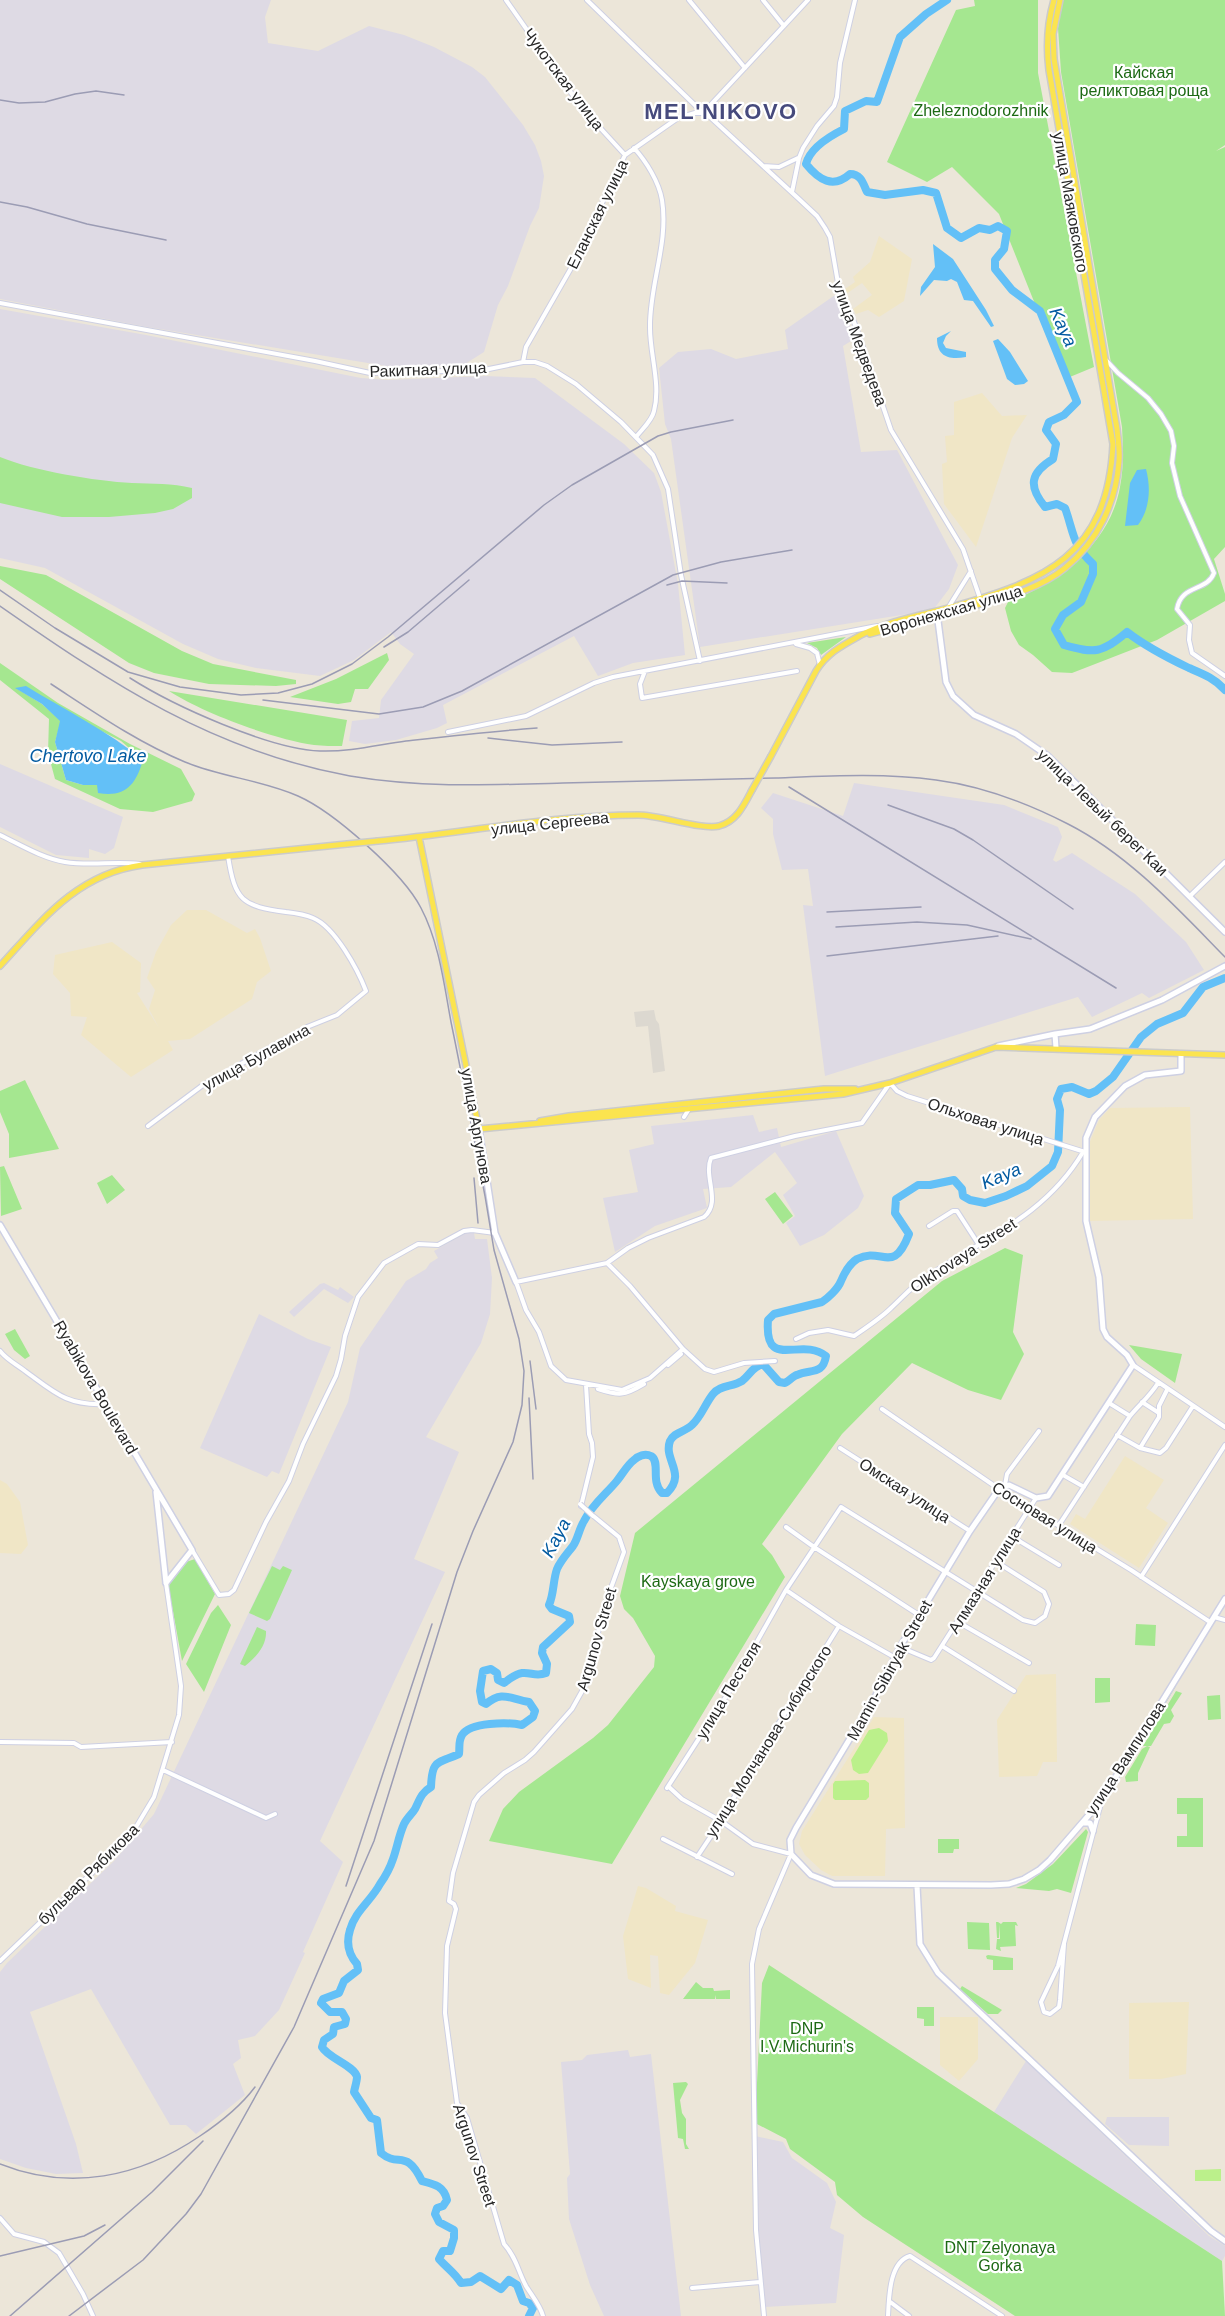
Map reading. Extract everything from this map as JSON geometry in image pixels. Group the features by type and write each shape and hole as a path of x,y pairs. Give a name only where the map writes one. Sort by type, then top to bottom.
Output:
{"main road":[{"name":"улица Маяковского","path":"1054,0 1049,18 1047,40 1049,70 1102,369 1111,431 1112,463 1102,507 1087,536 1067,555"},
{"path":"1059,0 1053,34 1054,59 1105,359"},
{"name":"Воронежская улица","path":"857,637 1033,586 1064,569 1092,541 1109,511 1116,485 1119,460 1117,429 1105,359"},
{"name":"Воронежская улица","path":"857,637 881,625 981,601 1043,574 1067,555"},
{"name":"улица Сергеева","path":"142,865 583,818 659,816 700,825 717,826 731,820 739,813 820,664 832,652 857,637"},
{"name":"улица Аргунова","path":"419,837 479,1129"},
{"path":"0,966 25,938 74,891 113,871 142,865"},
{"path":"529,1123 554,1123 831,1095 890,1083 996,1047 1225,1054"},
{"path":"479,1129 703,1101 837,1088 857,1089"}],"street":[{"name":"Чукотская улица","path":"506,0 581,107 625,155"},
{"name":"улица Медведева","path":"587,0 703,113 817,216 830,237 838,283 856,327 891,430 963,549 981,601"},
{"path":"689,0 745,68"},
{"path":"763,0 784,26"},
{"path":"703,113 808,0"},
{"path":"792,192 799,158 837,97 840,63 855,0"},
{"name":"Еланская улица","path":"523,362 526,347 581,249 625,155 678,118 694,112 703,113"},
{"path":"634,148 658,186 662,200 663,223 650,329 656,389 655,408 652,417 636,437"},
{"path":"762,165 779,167 799,158"},
{"name":"Ракитная улица","path":"0,303 370,373 484,370 523,362 535,362 563,375 621,422 652,455 668,489 681,575 700,661"},
{"path":"1105,359 1148,398 1171,431 1174,446 1172,463 1180,496 1214,573 1212,578 1182,595 1178,600 1177,609 1190,625 1189,640 1192,653 1200,661 1224,675"},
{"path":"948,608 971,571"},
{"name":"улица Левый берег Каи","path":"938,613 946,682 953,696 974,715 1016,734 1048,756 1225,932"},
{"path":"843,633 881,625"},
{"name":"Воронежская улица","path":"448,732 526,716 594,683 645,670 843,633 857,637"},
{"path":"795,643 817,653 820,664"},
{"path":"645,670 640,684 642,698 797,671"},
{"path":"0,835 68,863 122,862 142,865"},
{"name":"улица Булавина","path":"148,1126 203,1085 307,1027 337,1015 366,991 360,975 337,941 319,921 303,915 261,908 246,903 232,879 228,856"},
{"path":"1190,896 1225,862"},
{"path":"996,1047 1090,1029 1162,1000 1225,966"},
{"path":"1055,1034 1056,1048"},
{"path":"1181,1054 1181,1071 1145,1075 1125,1086 1102,1107 1090,1127 1084,1152 1086,1221 1100,1277 1103,1329 1107,1337 1127,1355 1133,1365 1225,1427"},
{"path":"516,1282 607,1263 628,1248 660,1233 691,1223 709,1213 712,1203 709,1170 711,1158 779,1140 862,1123 890,1083"},
{"name":"Ольховая улица","path":"890,1083 897,1091 907,1096 1084,1152"},
{"path":"684,1117 689,1109"},
{"name":"улица Аргунова","path":"479,1129 495,1233 526,1310 539,1332 550,1366 566,1380 613,1394 625,1394 649,1380 678,1357 683,1349"},
{"name":"Olkhovaya Street","path":"796,1339 808,1333 828,1330 854,1336 891,1308 901,1296 924,1278 1042,1203 1069,1175 1084,1152"},
{"path":"929,1226 953,1211 957,1211 979,1245"},
{"name":"Ryabikova Boulevard","path":"0,1225 192,1550"},
{"path":"166,1583 192,1550 219,1594 229,1594 234,1590 266,1522 289,1481 303,1444 336,1376 345,1336 358,1297 384,1263 418,1244 438,1245 464,1231 495,1233"},
{"path":"607,1263 630,1286 683,1349 705,1370 714,1372 744,1363 775,1361"},
{"path":"0,1351 6,1359 56,1395 87,1405 106,1404"},
{"name":"Алмазная улица","path":"900,1647 931,1660 942,1647 1036,1498 1048,1496 1133,1365"},
{"path":"1059,1525 1130,1416 1142,1402 1148,1399 1158,1383"},
{"path":"585,1385 592,1452 591,1467 580,1504 593,1516"},
{"path":"585,1385 593,1457 581,1506 593,1516"},
{"path":"1140,1448 1159,1417 1159,1406 1167,1390"},
{"path":"1142,1402 1159,1413"},
{"path":"1109,1403 1130,1416"},
{"path":"1117,1435 1140,1448 1160,1453 1166,1448 1193,1407"},
{"name":"Сосновая улица","path":"882,1408 999,1488 1210,1622"},
{"path":"1005,1485 1007,1474 1038,1431"},
{"path":"1141,1577 1225,1445"},
{"name":"Омская улица","path":"840,1448 970,1531"},
{"path":"1063,1475 1084,1487"},
{"path":"999,1488 1005,1485 1036,1498"},
{"name":"Mamin-Sibiryak Street","path":"791,1854 790,1840 796,1828 872,1702 919,1614 999,1488"},
{"path":"156,1490 166,1583"},
{"name":"улица Пестеля","path":"721,1821 682,1799 668,1787 727,1695 786,1590 841,1507 945,1573"},
{"name":"Argunov Street","path":"543,2316 525,2283 514,2254 504,2244 466,2118 457,2103 445,2013 447,1946 456,1909 449,1901 453,1873 474,1802 504,1773 534,1752 572,1709 586,1684 604,1606 624,1552 619,1537 593,1516"},
{"path":"786,1527 814,1548 919,1614"},
{"path":"1011,1536 1059,1565"},
{"path":"945,1573 1023,1620 1035,1623 1045,1616 1049,1604 1044,1592 995,1560"},
{"name":"бульвар Рябикова","path":"0,1961 120,1846 136,1827 154,1797 179,1715 181,1686 166,1583"},
{"path":"786,1590 839,1626 894,1657"},
{"name":"улица Вампилова","path":"791,1854 812,1875 834,1884 991,1885 1009,1884 1024,1879 1050,1860 1101,1801 1225,1599"},
{"path":"1214,1617 1225,1620"},
{"path":"958,1622 1029,1663"},
{"name":"улица Молчанова-Сибирского","path":"697,1857 839,1626"},
{"path":"942,1647 1014,1690"},
{"path":"0,1742 74,1743 81,1747 172,1742"},
{"path":"163,1770 266,1818 275,1814"},
{"path":"1064,1944 1060,2000 1055,2012 1050,2014 1044,2012 1041,2002 1057,1969 1101,1801"},
{"path":"721,1821 753,1844 791,1854 759,1929 752,1956 755,2200 764,2316"},
{"path":"1082,1823 1090,1823 1093,1831"},
{"path":"663,1839 732,1874"},
{"path":"917,1886 920,1944 938,1973 1211,2231 1225,2241"},
{"path":"0,2218 14,2234 44,2242 58,2253 93,2316"},
{"path":"888,2316 892,2278 898,2263 904,2257 909,2256 1002,2316"},
{"path":"692,2288 760,2282"},
{"path":"889,2301 909,2316"}],"shaded area":[{"path":"0,0 271,0 265,17 268,43 318,51 369,26 404,35 434,47 472,67 485,77 523,125 535,145 544,176 539,208 508,286 498,305 484,352 465,364 386,366 148,327 0,299"},
{"path":"879,236 912,259 904,301 879,317 868,310 856,314 853,309 872,295 862,283 846,294 845,289 855,282 853,277 870,262"},
{"path":"835,295 856,338 843,346 861,452 897,450 958,565 949,589 933,610 700,647 671,439 665,424 659,368 678,352 711,349 736,359 788,349 785,330"},
{"path":"0,309 146,335 361,378 388,380 485,376 535,378 624,444 654,473 661,492 678,584 685,655 633,663 598,676 574,636 443,705 447,723 437,728 396,740 365,744 349,741 352,721 379,718 381,700 414,654 400,644 391,632 354,660 320,676 256,668 218,659 183,644 45,568 0,558"},
{"path":"982,393 1002,416 1027,415 1012,438 976,547 944,504 942,464 947,462 945,436 954,435 954,402"},
{"path":"0,764 123,817 114,848 105,854 89,849 89,858 56,855 0,827"},
{"path":"854,783 1004,805 1058,827 1062,837 1053,860 1056,862 1072,853 1135,894 1186,942 1204,970 1149,998 1142,993 1092,1017 1078,997 825,1076 803,905 813,906 808,869 782,870 773,834 773,819 761,808 773,793 843,816"},
{"path":"187,910 206,910 247,933 255,929 271,971 257,982 252,999 190,1039 168,1041 173,1050 131,1077 81,1035 87,1017 71,1016 70,993 53,974 55,955 112,942 141,963 140,992 137,993 159,1028 149,1009 155,990 147,978 156,952 171,925"},
{"path":"654,1010 659,1024 665,1071 653,1073 648,1026 636,1027 634,1012"},
{"path":"1190,1107 1193,1219 1089,1221 1089,1144 1099,1120 1110,1108"},
{"path":"753,1115 759,1132 777,1128 781,1147 836,1131 864,1196 858,1208 824,1235 800,1246 786,1223 795,1216 783,1195 797,1183 775,1152 731,1187 703,1189 707,1208 655,1226 615,1252 603,1198 638,1192 629,1150 654,1144 651,1126"},
{"path":"466,1233 474,1233 475,1239 487,1239 492,1278 490,1314 481,1343 426,1437 459,1452 414,1559 445,1572 320,1841 343,1862 303,1952 305,1953 279,2010 255,2036 238,2040 241,2058 233,2064 245,2095 196,2134 186,2125 170,2125 91,1989 30,2012 76,2144 83,2173 56,2174 26,2168 0,2159 0,1972 114,1861 154,1814 348,1402 360,1348 406,1281 426,1269 438,1258 434,1251"},
{"path":"324,1283 338,1290 340,1287 354,1297 348,1303 324,1289 294,1317 289,1312 320,1284"},
{"path":"259,1314 308,1339 331,1347 279,1474 272,1471 267,1477 200,1448"},
{"path":"1125,1456 1164,1480 1146,1508 1168,1523 1139,1568 1070,1524 1076,1514 1085,1519"},
{"path":"0,1480 7,1484 20,1502 28,1545 21,1554 0,1553"},
{"path":"1056,1674 1057,1762 1043,1762 1037,1776 999,1777 997,1720 1026,1675"},
{"path":"874,1717 904,1718 905,1828 886,1829 885,1876 832,1876 821,1870 805,1855 799,1844 802,1831"},
{"path":"638,1886 646,1888 676,1906 675,1911 708,1920 695,1963 669,1995 660,1993 658,1956 650,1955 651,1988 628,1979 623,1936"},
{"path":"1189,2002 1186,2074 1161,2079 1129,2079 1129,2003"},
{"path":"940,2017 978,2017 978,2059 959,2081 940,2065"},
{"path":"628,2050 630,2057 651,2054 681,2316 604,2316 590,2285 569,2219 567,2178 570,2174 561,2062 582,2060 587,2055"},
{"path":"1026,2061 1209,2236 1225,2246 1225,2256 1222,2261 994,2112"},
{"path":"1107,2117 1169,2117 1169,2146 1129,2145 1105,2124"},
{"path":"755,2136 783,2142 792,2158 827,2183 836,2202 830,2228 844,2235 836,2303 765,2307 757,2217"}],"green space":[{"name":"Zheleznodorozhnik","path":"974,0 1038,0 1038,73 1094,367 1065,379 999,214 952,167 927,182 887,162 956,10 975,6"},
{"name":"Кайская реликтовая роща","path":"1062,0 1225,0 1225,145 1216,151 1225,147 1225,547 1214,559 1225,601 1157,640 1072,673 1052,672 1019,645 1011,631 1005,608 1008,602 1046,584 1063,572 1094,543 1114,508 1122,472 1122,427 1061,72 1058,28"},
{"path":"0,457 30,467 83,478 185,486 192,488 192,498 173,509 155,513 109,517 62,517 0,503"},
{"path":"0,566 46,575 182,651 213,664 296,680 296,684 276,686 209,684 154,673 129,663 0,579"},
{"path":"846,637 821,655 817,648 807,643"},
{"path":"387,653 389,660 368,689 355,689 351,702 338,704 290,697 336,679"},
{"path":"0,663 58,703 130,744 181,769 195,794 192,801 153,812 120,809 55,779 48,753 49,719 0,680","holes":["16,688 121,741 143,760 98,785 83,785 66,780 55,742 61,721 42,704"]},
{"path":"169,691 347,720 342,746 297,742 259,731 200,708"},
{"path":"25,1080 59,1149 9,1158 9,1134 0,1112 0,1091"},
{"path":"4,1166 22,1209 1,1216 0,1167"},
{"path":"112,1175 125,1190 107,1204 97,1183"},
{"path":"775,1192 793,1216 783,1224 765,1199"},
{"name":"Kayskaya grove","path":"1005,1248 1023,1255 1013,1332 1024,1354 1001,1400 968,1390 912,1363 842,1434 762,1544 772,1555 785,1577 612,1864 489,1841 503,1809 519,1792 608,1725 654,1667 655,1656 633,1618 624,1609 620,1596 635,1533 942,1281"},
{"path":"15,1329 30,1356 25,1359 14,1350 5,1334"},
{"path":"1129,1345 1182,1354 1175,1383 1141,1359"},
{"path":"195,1559 215,1594 182,1661 168,1584 186,1562"},
{"path":"272,1566 280,1570 283,1566 292,1570 270,1619 267,1621 249,1613"},
{"path":"218,1605 231,1625 204,1692 186,1664 211,1613"},
{"path":"1136,1624 1156,1625 1155,1646 1135,1645"},
{"path":"257,1627 266,1631 265,1642 245,1666 240,1664"},
{"path":"1095,1678 1110,1678 1110,1702 1095,1703"},
{"path":"1174,1684 1176,1686 1121,1778 1121,1773"},
{"path":"1176,1691 1182,1693 1171,1710 1174,1716 1170,1723 1164,1724 1151,1746 1143,1746"},
{"path":"1220,1695 1221,1719 1208,1720 1207,1696"},
{"path":"879,1728 887,1733 888,1741 868,1773 859,1774 853,1770 851,1760 869,1730"},
{"path":"1150,1747 1138,1773 1138,1781 1126,1782 1125,1777 1142,1749"},
{"path":"865,1780 869,1783 869,1797 866,1800 835,1800 833,1798 835,1781"},
{"path":"1177,1798 1203,1798 1203,1847 1177,1847 1177,1836 1187,1836 1187,1814 1177,1814"},
{"path":"1086,1829 1088,1832 1071,1893 1057,1889 1049,1891 1016,1888 1026,1884 1053,1864"},
{"path":"938,1839 959,1839 959,1849 954,1849 953,1853 938,1853"},
{"path":"967,1922 989,1923 990,1950 968,1949"},
{"path":"996,1922 1001,1924 1016,1922 1018,1926 1015,1925 1016,1946 1000,1947 1001,1951 996,1949 997,1939 1000,1939 1000,1924 999,1938 997,1938"},
{"path":"988,1955 1013,1958 1013,1970 993,1970 993,1960 987,1959"},
{"path":"769,1965 1222,2261 1225,2316 1015,2316 863,2217 837,2195 835,2182 790,2149 786,2139 755,2123 762,1983"},
{"path":"696,1982 703,1988 713,1988 714,1991 730,1990 730,1999 716,1999 716,1995 715,1999 683,1999"},
{"path":"962,1986 1002,2010 998,2014 988,2014 960,1989"},
{"path":"917,2007 934,2007 934,2026 924,2026 924,2019 917,2018"},
{"path":"686,2082 688,2084 680,2100 682,2113 686,2119 686,2144 689,2149 685,2149 683,2139 678,2138 673,2083"},
{"path":"1221,2169 1221,2181 1195,2181 1195,2170"}],"water":[{"path":"933,244 953,259 994,326 991,327 973,301 964,300 957,282 951,279 934,280 920,296 921,287 935,267"},
{"path":"951,331 943,343 946,348 966,352 966,357 945,356 939,349 937,338"},
{"path":"998,339 1010,352 1028,381 1024,384 1015,385 1007,379 993,341"},
{"path":"1146,469 1149,491 1145,512 1138,525 1125,526 1130,483 1137,470"},
{"name":"Chertovo Lake","path":"26,686 101,730 143,760 133,782 123,791 108,794 98,793 97,785 83,785 66,780 55,742 60,721 42,704 15,688"}],"waterway":[{"name":"Kaya","path":"947,0 926,14 900,37 877,102 866,101 845,111 844,129 816,148 806,164 826,181 838,181 850,174 857,176 867,192 885,195 923,190 936,193 947,228 961,238 979,228 990,230 998,226 1007,231 1004,249 995,260 995,269 1012,290 1040,311 1077,402 1064,415 1049,422 1046,430 1056,444 1053,459 1040,469 1034,480 1036,493 1045,507 1057,504 1065,508 1077,545 1093,564 1093,574 1081,602 1063,615 1055,629 1064,645 1083,650 1104,648 1127,632 1157,652 1217,682 1225,690"},
{"name":"Kaya","path":"529,2316 533,2308 529,2303 523,2301 517,2285 509,2280 501,2289 480,2276 471,2282 461,2283 439,2259 443,2251 450,2251 454,2238 454,2230 439,2222 435,2214 437,2208 443,2206 447,2200 446,2195 441,2189 422,2181 407,2162 387,2157 381,2153 377,2120 371,2118 354,2092 357,2079 355,2073 322,2047 324,2040 333,2034 334,2027 345,2024 346,2019 342,2012 330,2012 321,2003 323,1999 339,1993 344,1981 358,1970 348,1944 352,1923 387,1872 404,1824 423,1794 431,1787 434,1767 441,1761 459,1754 460,1740 466,1731 490,1724 522,1725 533,1717 535,1711 529,1702 502,1696 486,1704 482,1702 480,1691 483,1671 491,1669 497,1673 498,1680 504,1683 519,1674 546,1673 547,1664 542,1653 543,1647 570,1622 569,1616 552,1609 549,1605 557,1569 575,1543 582,1524 591,1510 631,1462 642,1455 651,1456 655,1463 658,1488 662,1493 667,1493 675,1479 669,1454 670,1441 695,1422 716,1391 742,1381 763,1364 779,1382 785,1383 802,1373 819,1369 822,1366 826,1356 816,1351 778,1349 772,1345 768,1336 768,1320 774,1314 822,1302 840,1284 847,1269 857,1259 866,1256 892,1257 898,1254 909,1234 895,1213 896,1199 918,1185 954,1180 962,1189 963,1196 985,1203 1027,1186 1052,1166 1058,1152 1060,1110 1057,1099 1061,1089 1072,1087 1089,1094 1096,1091 1113,1077 1141,1037 1157,1024 1183,1013 1203,987 1225,978"}],"railway":[{"path":"0,100 19,103 45,102 96,91 124,95"},
{"path":"0,202 87,224 166,240"},
{"path":"0,590 55,628 128,672 180,687 241,695 278,693 312,684 352,664 388,637 544,505 572,485 658,436 733,420"},
{"path":"263,700 379,714 423,707 462,691 673,575 721,562 792,550"},
{"path":"384,647 408,632 469,580"},
{"path":"667,585 682,581 727,583"},
{"path":"0,606 124,687 209,732 253,750 300,765 350,776 430,784 483,785 876,776 936,780 987,791 1052,816 1112,851 1152,884 1225,957"},
{"path":"130,678 171,701 222,724 275,743 320,751 537,728"},
{"path":"51,684 116,726 167,754 199,767 270,786 313,804 348,829 384,861 412,894 427,921 440,964 494,1250 519,1339 524,1371 522,1405 513,1442 457,1572 374,1841 294,2027 201,2194 186,2214 143,2260 69,2316"},
{"path":"488,738 552,745 622,742"},
{"path":"789,787 1116,988"},
{"path":"888,805 954,829 1073,909"},
{"path":"827,912 921,907"},
{"path":"836,927 917,922 967,925 1031,939"},
{"path":"827,956 998,936"},
{"path":"474,1178 478,1223"},
{"path":"530,1361 536,1409"},
{"path":"529,1398 533,1479"},
{"path":"346,1886 432,1624"},
{"path":"0,2164 26,2173 52,2177 104,2176 129,2170 153,2162 200,2136 230,2114 255,2087"},
{"path":"10,2316 152,2192 203,2141"},
{"path":"0,2256 84,2236 105,2225"}],"district":[{"name":"MEL'NIKOVO","path":"721,111"}],"park label":[{"name":"DNP I.V.Michurin's","path":"807,2037"},
{"name":"DNT Zelyonaya Gorka","path":"1000,2256"}]}
